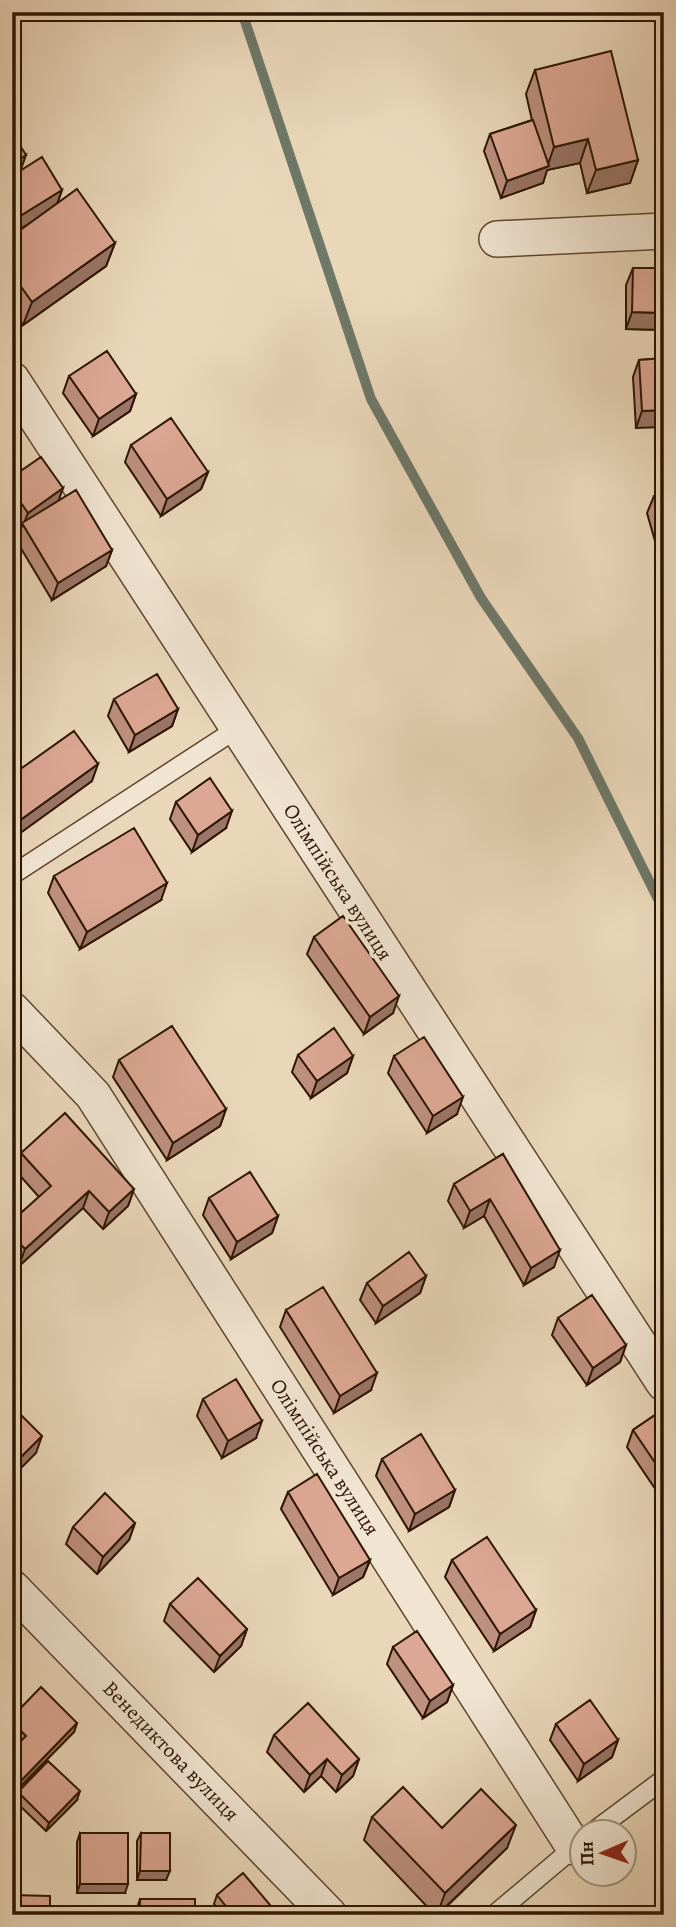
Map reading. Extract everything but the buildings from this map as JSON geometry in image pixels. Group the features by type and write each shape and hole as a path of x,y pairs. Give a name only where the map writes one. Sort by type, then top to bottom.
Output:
{"street":[{"path":"498,239 664,231"},
{"name":"Олімпійська вулиця","path":"12,380 664,1383"},
{"name":"Олімпійська вулиця","path":"12,1010 93,1095 569,1818"},
{"name":"Венедиктова вулиця","path":"12,1588 329,1915"}],"lane":[{"path":"12,875 238,728"},
{"path":"612,1818 664,1779"},
{"path":"494,1915 568,1853"}],"waterway":[{"path":"242,12 371,399 481,598 578,738 664,911"}]}
